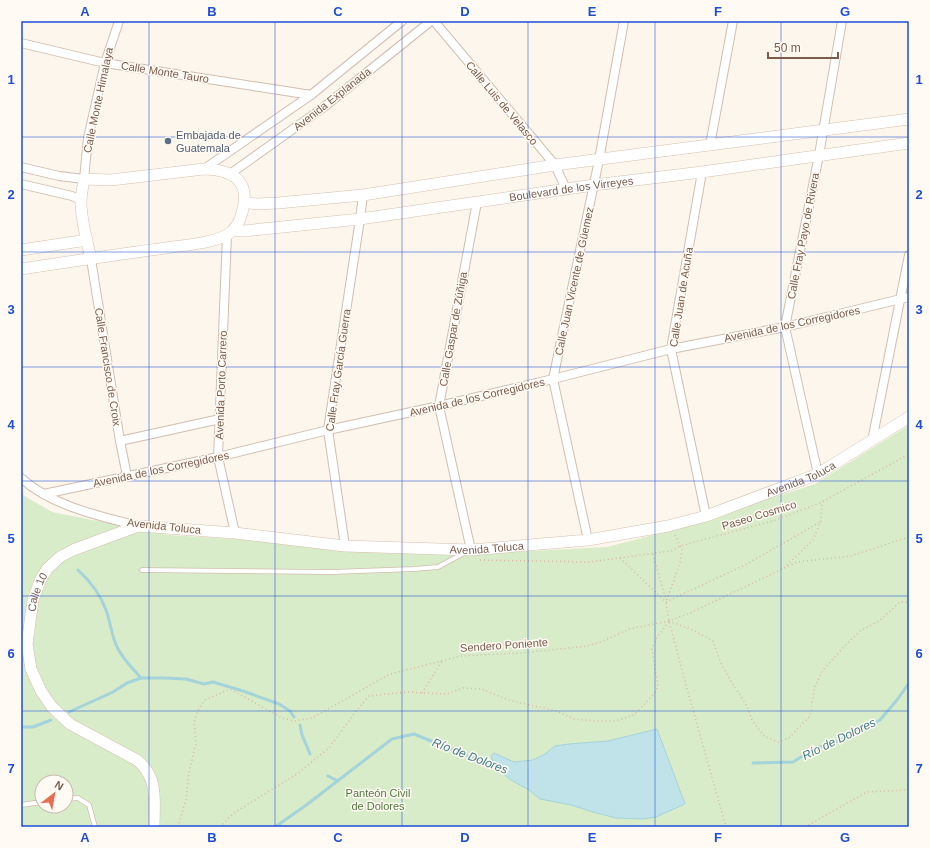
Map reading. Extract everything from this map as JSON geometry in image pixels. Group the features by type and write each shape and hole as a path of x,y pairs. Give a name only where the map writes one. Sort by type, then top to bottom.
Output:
{"street":[{"name":"Calle Monte Himalaya","path":"84,179 88,138 105,63 119,21"},
{"name":"Avenida Explanada","path":"204,169 311,95 402,21"},
{"name":"Avenida Explanada","path":"230,174 324,107 432,21"},
{"name":"Calle Luis de Velasco","path":"432,21 555,165 566,189"},
{"name":"Calle Juan Vicente de Güemez","path":"588,540 553,379 599,160 624,21"},
{"path":"710,145 733,21"},
{"name":"Calle Fray Payo de Rivera","path":"818,474 785,327 819,155 842,21"},
{"name":"Calle Monte Tauro","path":"21,43 105,63 311,95"},
{"path":"245,202 256,204 278,203 363,195 555,165 909,119"},
{"name":"Boulevard de los Virreyes","path":"91,259 212,241 230,232 360,219 594,184 702,172 909,143"},
{"path":"21,167 59,176 111,180 204,169 219,169 240,180 245,191 245,202 242,216 230,232"},
{"name":"Calle Juan de Acuña","path":"702,172 671,349 706,516"},
{"path":"21,269 91,259 83,226 81,200 84,179"},
{"path":"21,184 72,196 81,200"},
{"name":"Calle Fray García Guerra","path":"345,546 328,430 363,195"},
{"name":"Calle Gaspar de Zúñiga","path":"473,555 439,406 477,202"},
{"name":"Avenida Porto Carrero","path":"230,232 218,457 235,533"},
{"path":"21,250 87,240"},
{"path":"872,440 905,298 909,255"},
{"name":"Calle Francisco de Croix","path":"91,259 127,476"},
{"name":"Avenida de los Corregidores","path":"44,494 218,457 328,430 553,379 671,349 785,327 905,298"},
{"name":"Avenida Toluca","path":"21,478 44,494 88,514 138,526 235,533 345,546 473,555 588,540 668,526 706,516 818,474 909,417"},
{"path":"120,441 220,419"},
{"name":"Calle 10","path":"138,526 74,550 60,557 47,569 40,581 33,600 27,644 31,669 41,691 52,708 70,724 137,760 146,767 152,779 154,796 154,827"}],"lane":[{"path":"142,570 332,572 414,569 438,567 473,555"},
{"path":"74,798 78,798 89,805 95,827"},
{"path":"21,805 34,803"}],"path":[{"name":"Paseo Cosmico","path":"473,555 588,562 671,551 680,546 776,520 822,502 909,454"},
{"path":"782,570 812,540 820,522 822,502"},
{"path":"666,602 745,564 820,522"},
{"path":"666,602 680,563 682,550 672,530 668,526"},
{"name":"Sendero Poniente","path":"178,827 186,799 189,773 196,743 194,723 198,710 205,700 230,689 282,718 294,721 312,718 390,674 461,656 521,653 588,646 601,642 628,628 669,621 690,613 797,562 852,556 909,537"},
{"path":"653,553 688,693 726,827"},
{"path":"619,558 666,602"},
{"path":"669,621 693,630 713,641 721,662 729,678 747,706 752,720 764,736 778,742 789,738 810,716 815,686 823,670 842,649 860,631 879,621 900,602 909,602"},
{"path":"220,827 234,813 296,774 329,748 369,696 406,692 447,694 463,688 482,689 508,700 557,711 574,719 615,721 634,714 653,695 658,686 652,649 656,639 669,621"},
{"path":"422,693 442,660"},
{"path":"805,827 867,792 909,790"}],"green space":[{"name":"Panteón Civil de Dolores","path":"909,425 909,827 21,827 21,494 52,512 170,535 473,554 607,547 672,530 815,484"}],"water":[{"path":"657,729 685,804 656,817 643,819 616,818 571,805 540,799 496,768 491,756 494,753 514,762 533,760 545,754 555,746 608,741"}],"waterway":[{"path":"78,570 91,583 98,593 104,604 118,649 141,678"},
{"path":"69,712 113,692 127,683 141,678 164,678 186,679 204,684 213,682 279,704 290,711 294,717"},
{"name":"Río de Dolores","path":"753,763 793,762 814,749 850,737 880,720 909,683"},
{"path":"21,727 33,727 51,720"},
{"path":"300,725 302,735 310,754"},
{"name":"Río de Dolores","path":"275,827 305,806 392,739 414,734 500,769"},
{"path":"328,776 338,781"}],"place":[{"name":"Embajada de Guatemala","path":"168,141"}]}
